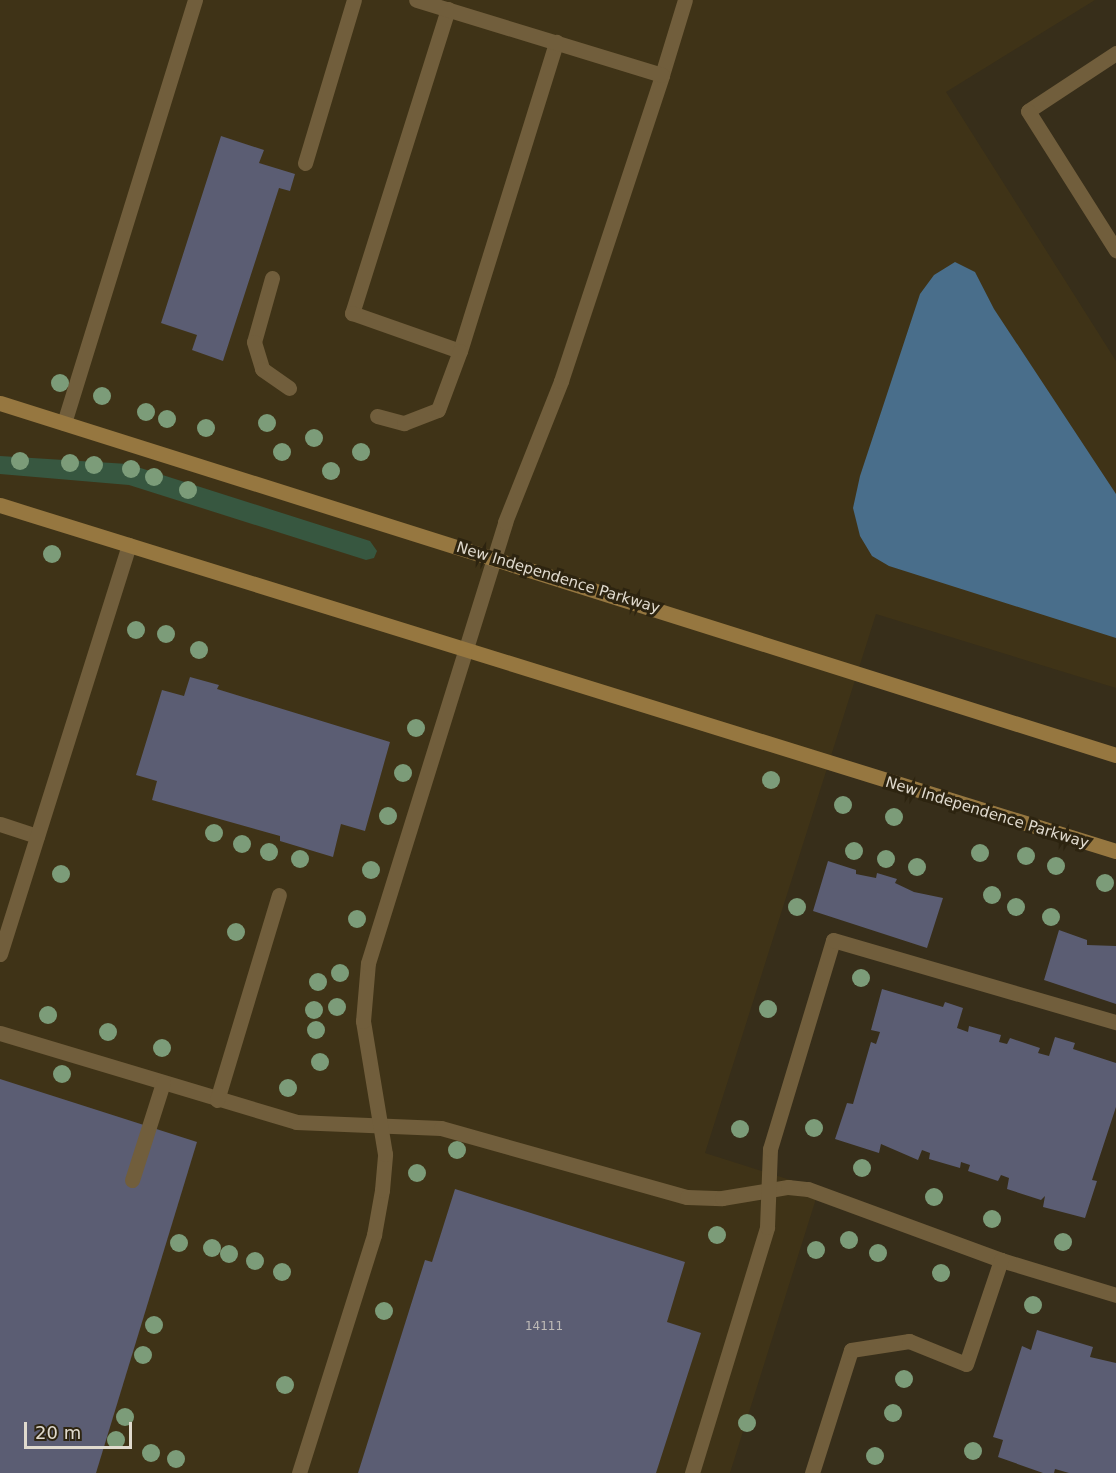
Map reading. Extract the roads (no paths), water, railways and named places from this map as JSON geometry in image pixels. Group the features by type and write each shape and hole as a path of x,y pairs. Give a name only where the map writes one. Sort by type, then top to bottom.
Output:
{"street":[{"name":"New Independence Parkway","path":"0,403 1116,755"},
{"name":"New Independence Parkway","path":"0,505 1116,851"}],"lane":[{"path":"63,423 195,0"},
{"path":"305,163 354,0"},
{"path":"416,0 662,75"},
{"path":"299,1473 378,1215 385,1154 363,1021 368,963 464,649 494,558 561,381 685,0"},
{"path":"448,9 352,313 460,351"},
{"path":"377,416 404,423 438,410 460,351 556,42"},
{"path":"1116,53 1028,111 1116,250"},
{"path":"272,278 254,342 262,369 289,388"},
{"path":"0,954 129,545"},
{"path":"0,824 38,836"},
{"path":"217,1100 279,896"},
{"path":"692,1473 767,1227 770,1149 833,940 1116,1022"},
{"path":"0,1033 296,1122 380,1124 467,1133 687,1197 742,1196 788,1187 829,1194 1001,1260 1116,1295"},
{"path":"132,1180 163,1083"},
{"path":"812,1473 851,1350 909,1341 966,1364 1001,1260"}],"water":[{"path":"955,262 975,272 994,309 1116,494 1116,638 889,566 872,556 860,536 853,508 860,476 920,294 934,275"}]}
